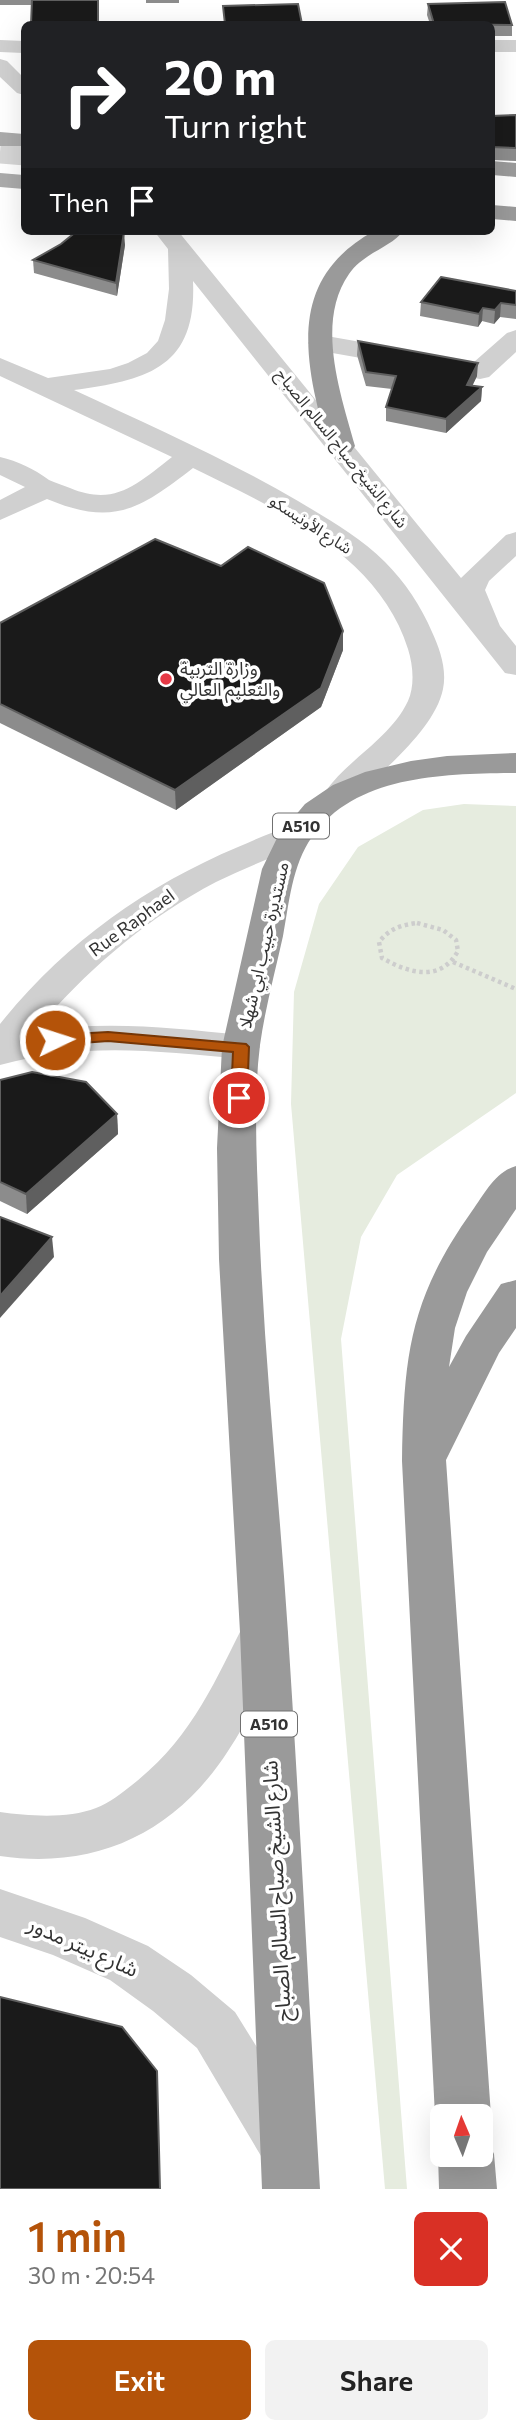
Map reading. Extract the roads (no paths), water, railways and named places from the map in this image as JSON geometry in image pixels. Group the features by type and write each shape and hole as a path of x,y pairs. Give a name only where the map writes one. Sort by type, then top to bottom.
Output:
{"highway":[{"path":"495,168 516,170"},
{"path":"495,186 516,187"},
{"path":"495,202 516,203"},
{"path":"495,212 516,214"},
{"path":"341,446 329,400 321,343 321,315 331,278 354,253 384,235"},
{"name":"مستديرة حبيب ابي شهلا","path":"240,1259 237,1148 241,1047 279,869 293,836 319,809 342,792 392,774 483,763 516,763"},
{"path":"462,2104 424,1461 426,1397 439,1312 459,1265 516,1180"},
{"name":"شارع الشيخ صباح السالم الصباح","path":"240,1259 264,1632 290,2170"},
{"path":"424,1461 481,1347 516,1295"},
{"path":"467,2167 468,2189"}],"main road":[{"path":"0,139 21,140"},
{"path":"0,180 21,182"}],"street":[{"path":"0,46 21,47"},
{"path":"495,46 516,46"},
{"path":"11,67 21,84"},
{"path":"43,387 114,375 143,367 164,354 173,341 182,306 173,239"},
{"name":"شارع الشيخ صباح السالم الصباح","path":"173,239 516,666"},
{"path":"321,343 480,370 516,338"},
{"name":"شارع الأونيسكو","path":"0,366 250,486 346,545 373,567 393,590 419,636 427,665 428,688 420,710 386,749 342,792"},
{"path":"0,465 34,480 40,486 94,505 117,504 131,498 191,456"},
{"path":"0,511 37,493 40,486"},
{"path":"495,642 470,590 476,577 516,541"},
{"name":"Rue Raphael","path":"0,1051 37,1001 102,942 189,882 293,836"},
{"path":"0,1051 33,1043 108,1037 241,1047"},
{"path":"0,1834 32,1836 80,1833 107,1827 141,1806 173,1780 201,1750 227,1707 264,1632"},
{"name":"شارع بيتر مدور","path":"0,1913 66,1935 129,1963 173,1993 216,2030 290,2170"}],"tunnel":[{"path":"0,152 21,154"}],"place":[{"name":"وزارة التربية والتعليم العالي","path":"166,679"}]}
